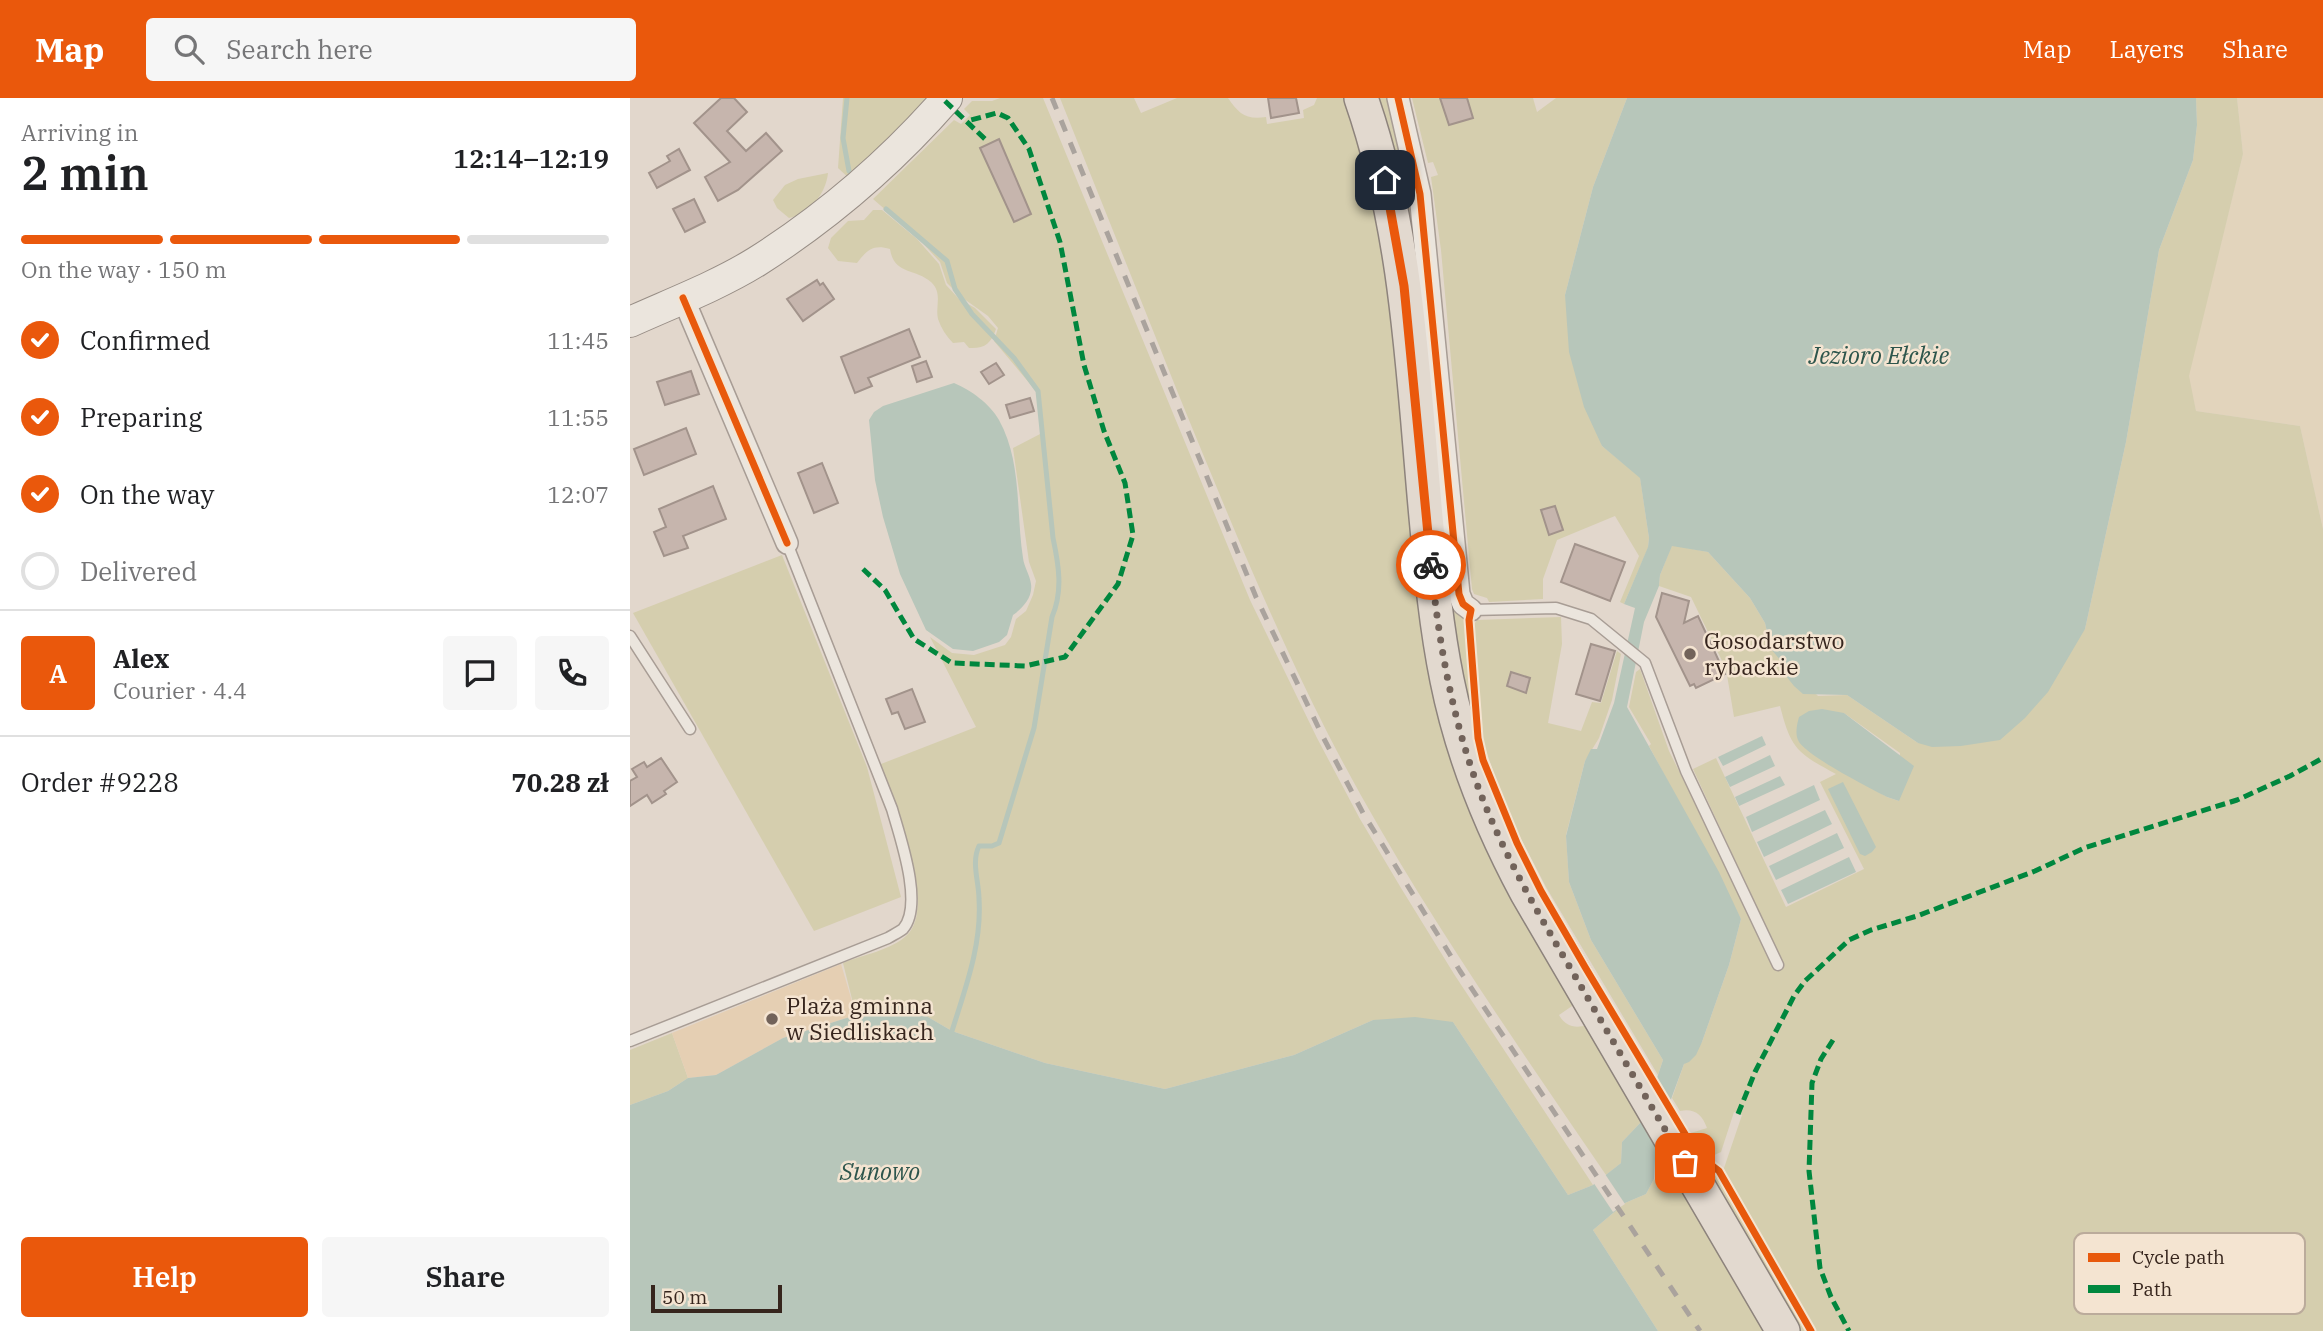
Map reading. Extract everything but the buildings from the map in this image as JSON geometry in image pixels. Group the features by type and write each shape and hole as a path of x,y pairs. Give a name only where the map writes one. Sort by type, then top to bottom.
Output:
{"main road":[{"path":"630,322 754,263 804,229 863,183 947,98"},
{"path":"1361,98 1385,180 1399,253 1408,319 1435,607 1453,705 1472,770 1505,851 1536,909 1783,1331"}],"street":[{"path":"1398,98 1420,194 1459,594 1463,604 1471,610"},
{"path":"683,298 787,543"}],"lane":[{"path":"630,1041 888,938 902,929 910,916 912,901 903,848 892,809 787,543"},
{"path":"1471,610 1556,607 1591,619 1645,663 1686,772 1778,965"},
{"path":"630,636 690,729"}],"shaded area":[{"path":"843,98 934,98 851,180 838,168"},
{"path":"1000,98 1043,98 1250,600 1317,738 1360,819 1454,974 1593,1185 1568,1195 1453,1022 1373,1020 1294,1055 1165,1089 1045,1063 952,1031 909,1006 891,1004 856,1015 843,963 901,940 915,921 918,901 916,878 903,826 881,764 976,727 930,637 952,653 974,655 1005,645 1011,637 1016,619 1026,611 1036,581 1029,562 1013,448 1042,433 1036,391 994,341 998,328 988,316 947,283 940,262 918,238 873,199 954,120 961,124 970,115 964,109 972,101 992,101"},
{"path":"1060,98 1134,98 1141,113 1177,98 1228,98 1244,115 1253,118 1266,117 1267,124 1304,118 1303,110 1314,105 1317,98 1349,98 1388,254 1421,609 1575,1004 1559,1015 1571,1026 1587,1025 1643,1120 1622,1142 1621,1163 1606,1175 1425,903 1327,732 1287,650 1232,525"},
{"path":"1372,98 1389,98 1412,199 1454,608 1464,619 1475,736 1463,702"},
{"path":"1412,98 1533,98 1537,112 1556,98 1627,98 1593,187 1565,295 1602,446 1640,477 1649,538 1648,548 1624,604 1620,602 1639,556 1615,516 1557,540 1543,579 1543,599 1489,602 1487,598 1474,594 1441,250 1431,177 1438,175 1433,162 1428,163"},
{"path":"2196,98 2237,98 2243,154 2189,376 2196,411 2300,426 2323,529 2323,1331 1816,1331 1726,1176 1724,1168 1742,1115 1734,1112 1721,1152 1712,1156 1705,1154 1691,1133 1707,1128 1703,1119 1693,1111 1680,1111 1672,1098 1684,1064 1702,1042 1729,965 1741,919 1649,746 1651,744 1629,707 1636,672 1640,669 1669,751 1728,869 1773,968 1781,960 1693,769 1716,758 1786,907 1864,869 1820,782 1836,774 1804,755 1792,741 1780,706 1734,717 1726,669 1691,597 1659,586 1660,575 1672,545 1708,552 1750,598 1765,623 1771,649 1818,696 1847,695 1918,743 2085,629 2126,442 2159,250 2193,160 2197,125","holes":["1844,713 1900,753 1899,801 1858,780"]},
{"path":"2237,98 2323,98 2323,529 2300,426 2196,411 2188,376 2243,154"},
{"path":"828,173 827,181 816,202 804,212 789,218 777,208 773,200 785,185 798,179"},
{"path":"873,210 882,210 917,239 939,264 946,285 996,329 986,344 979,348 969,348 964,342 953,343 938,319 938,295 935,286 896,263 890,249 871,249 857,263 838,261 828,248 831,238 848,221 864,220"},
{"path":"782,555 867,767 901,897 814,931 633,613"},
{"path":"1561,617 1562,644 1548,723 1581,731 1592,702 1601,703 1617,651 1621,654 1612,700 1599,738 1585,761 1566,835 1569,882 1591,940 1663,1060 1658,1075 1546,887 1518,833 1483,742 1473,626 1477,620"},
{"path":"672,1033 688,1078 668,1091 630,1105 630,1050"},
{"path":"1697,1160 1715,1174 1807,1331 1796,1331"},
{"path":"1678,1175 1769,1331 1658,1331 1593,1230 1625,1203 1646,1194 1654,1179 1658,1186"}],"sand":[{"name":"Plaża gminna w Siedliskach","path":"841,964 856,1015 783,1038 716,1075 688,1078 672,1033"}],"water":[{"path":"1627,98 2196,98 2197,125 2193,160 2159,250 2126,442 2085,629 2048,692 2025,718 2000,740 1932,747 1918,743 1847,695 1803,694 1782,671 1781,661 1771,649 1765,623 1750,598 1708,552 1672,546 1644,622 1627,707 1719,872 1741,919 1729,965 1702,1042 1696,1055 1684,1064 1656,1140 1654,1179 1646,1194 1625,1203 1593,1230 1658,1331 630,1331 630,1105 668,1091 688,1078 716,1075 783,1038 891,1004 909,1006 952,1031 1045,1063 1165,1089 1294,1055 1373,1020 1415,1017 1453,1022 1568,1195 1593,1185 1621,1163 1622,1142 1643,1120 1663,1060 1591,940 1569,882 1566,836 1585,761 1591,749 1597,749 1614,703 1635,608 1624,604 1648,547 1649,538 1640,478 1602,446 1584,407 1569,352 1565,295 1593,187"},
{"path":"954,383 985,403 999,420 1006,436 1015,470 1023,558 1031,584 1029,598 1013,615 1007,635 999,642 973,651 953,649 926,630 900,574 875,480 869,420 874,412 883,406"},
{"path":"1822,709 1844,713 1914,766 1899,801 1838,771 1803,746 1797,734 1799,717 1809,711"},
{"path":"1762,736 1766,745 1723,766 1718,757"},
{"path":"1770,755 1775,766 1730,787 1725,777"},
{"path":"1780,776 1785,785 1739,806 1735,797"},
{"path":"1843,782 1876,847 1865,856 1860,854 1828,789"},
{"path":"1814,785 1820,800 1752,832 1746,817"},
{"path":"1825,810 1832,824 1764,857 1757,842"},
{"path":"1837,833 1844,848 1776,880 1769,866"},
{"path":"1849,857 1856,872 1788,904 1781,890"}],"pier":[{"path":"1605,1174 1625,1204 1613,1212 1593,1182"}],"waterway":[{"path":"847,98 843,138 849,171"},
{"path":"886,209 947,261 955,289 972,314 1014,358 1038,391 1058,568 1058,598 1052,617 1034,728 999,843 979,846 977,852 975,865 979,899 978,933 972,967 952,1031"}],"railway":[{"path":"1052,98 1256,597 1322,735 1363,813 1460,971 1700,1331"}],"marked path":[{"path":"945,101 986,140"},
{"path":"863,569 885,590 914,639 952,663 1025,666 1065,657 1118,584 1133,535 1125,483 1104,431 1084,365 1060,242 1029,149 1008,118 997,113 967,121"},
{"path":"1738,1114 1755,1072 1794,996 1805,981 1849,940 2035,871 2084,848 2237,800 2323,758"},
{"path":"1833,1040 1821,1059 1812,1083 1809,1171 1820,1268 1831,1297 1849,1331"}],"cycle path":[{"path":"1398,98 1420,194 1459,594 1463,604 1471,610 1469,620 1478,738 1483,760 1517,843 1541,891 1697,1154 1719,1171 1811,1331"},
{"path":"683,298 787,543"}],"way so far":[{"path":"1431,565 1438,633 1447,682 1472,770 1494,826 1536,909 1685,1163"}],"place":[{"name":"Gosodarstwo rybackie","path":"1690,654"},
{"name":"Plaża gminna w Siedliskach","path":"772,1019"}],"route":[{"path":"1385,180 1396,229 1408,319 1431,565"}],"water label":[{"name":"Jezioro Ełckie","path":"1879,356"},
{"name":"Sunowo","path":"880,1172"}]}
